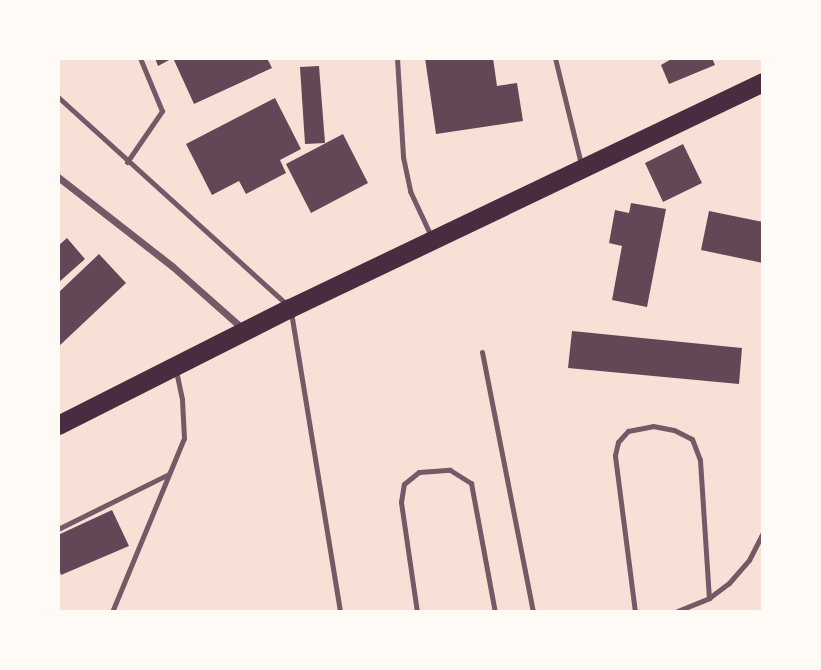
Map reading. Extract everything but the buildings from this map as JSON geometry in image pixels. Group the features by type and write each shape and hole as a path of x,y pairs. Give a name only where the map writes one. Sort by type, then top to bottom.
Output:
{"highway":[{"path":"58,425 176,368 290,308 763,82"}],"street":[{"path":"58,177 172,266 246,331"}],"lane":[{"path":"127,162 162,111 140,58"},
{"path":"397,58 403,157 410,191 433,239"},
{"path":"555,58 582,167"},
{"path":"58,97 290,308 340,612"},
{"path":"482,352 533,612"},
{"path":"112,612 184,438 182,399 176,368"},
{"path":"635,612 615,456 618,442 628,431 653,426 674,430 692,439 700,460 709,598"},
{"path":"417,612 401,502 404,484 419,472 450,470 471,483 495,612"},
{"path":"58,529 169,474"},
{"path":"675,612 709,598 729,583 749,560 763,532"}]}
